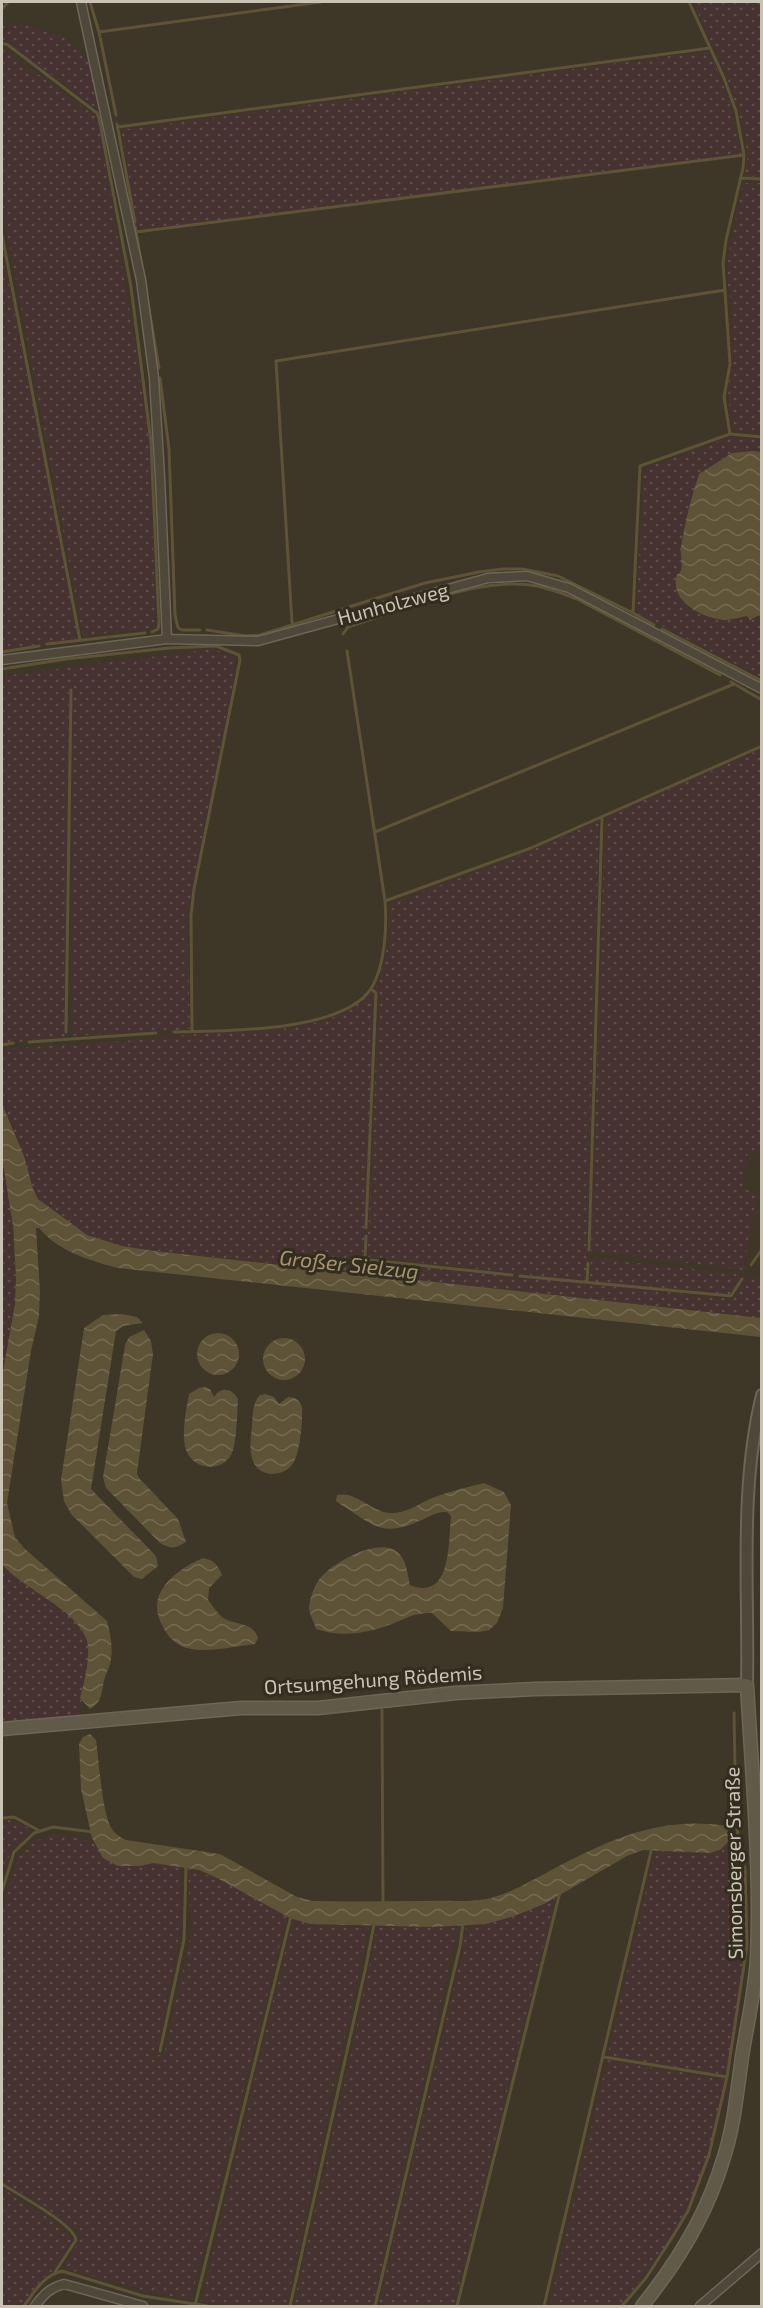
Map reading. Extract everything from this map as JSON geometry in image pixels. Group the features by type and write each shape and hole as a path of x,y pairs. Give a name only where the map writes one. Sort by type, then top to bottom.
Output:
{"main road":[{"name":"Ortsumgehung Rödemis","path":"2,1729 241,1708 318,1708 456,1694 535,1689 747,1685"},
{"name":"Simonsberger Straße","path":"642,2307 670,2270 697,2226 723,2161 734,2114 757,1959 756,1882 747,1685"}],"street":[{"path":"81,2 143,291 154,378 167,639"},
{"name":"Hunholzweg","path":"2,660 167,639 258,641 488,578 527,576 569,588 762,689"},
{"name":"Simonsberger Straße","path":"747,1685 745,1567 747,1507 762,1395"},
{"path":"700,2307 762,2253"},
{"path":"35,2307 46,2292 64,2284 143,2307"}],"shaded area":[{"path":"693,2 761,2 761,177 744,176 748,155 740,117 725,72"},
{"path":"22,23 65,38 90,63 101,112 6,41 2,41 2,26"},
{"path":"2,48 98,118 149,442 156,622 153,628 83,636 2,207"},
{"path":"707,51 720,75 741,154 138,230 121,130"},
{"path":"743,183 761,183 761,434 735,432 730,414 728,386 732,364 731,305 727,278 729,252"},
{"path":"2,246 78,638 2,651"},
{"path":"732,436 761,440 761,452 753,451 699,474 681,550 684,604 700,614 724,620 727,617 735,619 748,616 750,620 761,614 761,677 636,613 644,469"},
{"path":"212,649 234,656 236,666 187,914 190,1029 71,1036 72,689 69,689 65,1037 2,1044 2,676"},
{"path":"761,749 762,1153 748,1151 743,1189 755,1192 756,1198 743,1270 591,1251 605,820 608,816"},
{"path":"599,821 586,1281 367,1257 379,995 375,990 387,948 389,904 504,862"},
{"path":"372,992 375,995 363,1260 732,1299 747,1277 761,1279 761,1318 123,1247 87,1235 38,1199 24,1156 2,1104 2,1049 283,1029 330,1018 352,1008"},
{"path":"2,1157 9,1195 16,1277 15,1304 2,1377"},
{"path":"591,1258 741,1274 730,1295 590,1282"},
{"path":"2,1564 22,1582 63,1611 83,1631 87,1641 88,1659 79,1719 2,1726"},
{"path":"6,1819 32,1830 12,1849 2,1874 2,1820"},
{"path":"726,1826 737,1828 745,1869 746,1921 742,1972 726,2075 613,2057 608,2053 655,1851 709,1853 720,1850 731,1834"},
{"path":"49,1835 79,1837 95,1844 103,1858 140,1866 153,1863 180,1868 181,1926 156,2055 164,2055 191,1934 188,1869 217,1878 287,1916 191,2300 146,2291 63,2268 78,2243 78,2231 2,2181 2,2039 6,2012 2,2006 2,1911 18,1857 32,1843"},
{"path":"556,1895 454,2306 423,2303 423,2306 378,2306 464,1945 466,1925 513,1916 536,1907"},
{"path":"293,1919 310,1924 369,1926 286,2306 233,2306 201,2301"},
{"path":"458,1925 373,2306 293,2306 355,2035 377,1927"},
{"path":"607,2060 725,2081 715,2132 699,2182 681,2220 659,2256 620,2306 549,2306"},
{"path":"2,2188 56,2223 74,2239 23,2306 2,2306"}],"water":[{"path":"761,452 761,614 750,620 747,616 718,619 696,611 678,594 676,578 682,567 681,550 684,528 699,474 732,453"},
{"path":"2,1104 24,1156 38,1199 87,1235 122,1246 761,1318 761,1337 118,1268 75,1254 36,1228 40,1292 39,1316 31,1351 7,1503 15,1537 24,1548 107,1621 111,1661 100,1699 90,1709 80,1698 87,1668 88,1651 88,1644 82,1630 62,1610 15,1577 2,1564 2,1377 15,1304 16,1277 13,1226 2,1157"},
{"path":"122,1314 137,1317 143,1323 123,1326 116,1331 91,1489 156,1556 158,1566 142,1579 134,1577 71,1514 64,1501 61,1480 84,1328 103,1315"},
{"path":"144,1330 151,1341 153,1354 137,1473 139,1478 178,1519 186,1542 173,1547 160,1543 106,1488 103,1477 125,1345 129,1337"},
{"path":"218,1333 226,1334 233,1339 238,1346 238,1362 233,1369 226,1374 218,1375 210,1374 203,1369 198,1362 197,1354 198,1346 203,1339 210,1334"},
{"path":"284,1338 292,1339 299,1344 304,1351 304,1367 299,1374 292,1379 284,1380 276,1379 269,1374 264,1367 263,1359 264,1351 269,1344 276,1339"},
{"path":"205,1387 210,1389 214,1397 220,1391 226,1390 233,1392 238,1399 233,1450 224,1463 210,1467 196,1463 190,1457 186,1450 184,1437 189,1394"},
{"path":"260,1395 274,1397 279,1404 288,1397 293,1398 302,1407 300,1438 295,1461 288,1469 275,1474 258,1468 254,1463 251,1449 254,1405"},
{"path":"484,1483 504,1492 511,1505 503,1608 497,1623 489,1630 451,1631 432,1613 413,1616 360,1633 342,1634 316,1629 309,1607 313,1591 321,1577 346,1558 379,1547 396,1551 406,1566 410,1585 424,1588 434,1585 441,1577 448,1554 451,1516 447,1512 435,1514 404,1527 385,1528 368,1522 340,1504 336,1501 337,1495 352,1496 377,1510 398,1513 447,1493"},
{"path":"203,1558 215,1564 222,1575 209,1588 208,1600 225,1619 253,1630 258,1638 255,1644 207,1650 189,1649 175,1642 165,1630 158,1615 157,1604 160,1594 173,1577"},
{"path":"90,1734 96,1740 106,1812 112,1829 118,1835 126,1840 220,1854 297,1897 313,1901 483,1900 508,1892 598,1847 638,1832 680,1824 703,1824 726,1826 731,1834 727,1843 720,1850 709,1853 643,1850 627,1856 544,1904 486,1924 433,1927 310,1924 290,1918 199,1870 153,1863 140,1866 118,1866 103,1858 92,1838 81,1789 79,1744 83,1737"}],"waterway":[{"path":"2,9 8,2"},
{"path":"90,2 99,32 116,115"},
{"path":"99,32 321,2"},
{"path":"654,625 633,613 640,466 730,434 724,397 730,364 723,263 744,155 736,111 724,78 689,2"},
{"path":"2,43 8,45 97,113 99,118 131,287 151,442 159,624 158,629 152,632"},
{"path":"118,127 710,48"},
{"path":"117,124 135,222"},
{"path":"136,232 744,155"},
{"path":"740,178 762,179"},
{"path":"135,226 159,368"},
{"path":"2,235 80,640"},
{"path":"292,623 276,361 725,290"},
{"path":"160,378 169,449 175,615 178,628 200,630"},
{"path":"730,434 762,437"},
{"path":"207,630 246,636 260,635 425,583 503,569 522,569 558,576 633,613"},
{"path":"343,634 348,627 442,596 492,585 537,586 577,599 720,675"},
{"path":"662,629 762,681"},
{"path":"47,644 145,633"},
{"path":"2,652 39,646"},
{"path":"2,669 66,659 169,648 216,646 239,655 240,660 194,889 191,915 192,1031"},
{"path":"174,1032 250,1029 310,1021 336,1013 358,1002 372,987 380,968 384,946 385,901 347,651"},
{"path":"731,682 762,700"},
{"path":"375,832 734,684"},
{"path":"66,1032 71,690"},
{"path":"385,901 531,848 762,746"},
{"path":"589,1250 602,817"},
{"path":"366,1228 376,993 371,989"},
{"path":"29,1042 156,1033"},
{"path":"2,1045 13,1043"},
{"name":"Großer Sielzug","path":"365,1258 366,1236"},
{"path":"751,1265 762,1249"},
{"name":"Großer Sielzug","path":"365,1257 370,1260 512,1275"},
{"path":"587,1282 588,1263"},
{"path":"520,1276 731,1296"},
{"path":"731,1296 742,1279"},
{"path":"382,1710 383,1904"},
{"path":"734,1713 736,1822 740,1847"},
{"path":"2,1818 14,1817 38,1830"},
{"path":"2,1891 14,1852 34,1833 53,1827 94,1832"},
{"path":"544,2306 652,1847"},
{"path":"160,2051 184,1940 186,1866"},
{"path":"622,2306 646,2278 688,2211 709,2155 727,2077 747,1945 745,1867"},
{"path":"457,2306 560,1892"},
{"path":"195,2305 291,1916"},
{"path":"375,2306 460,1946 463,1923"},
{"path":"290,2306 374,1924"},
{"path":"2,2010 2,2027"},
{"path":"604,2057 727,2077"},
{"path":"2,2184 56,2218 73,2233 76,2240 55,2272"},
{"path":"24,2306 45,2280 62,2271 143,2296 207,2306"}]}
